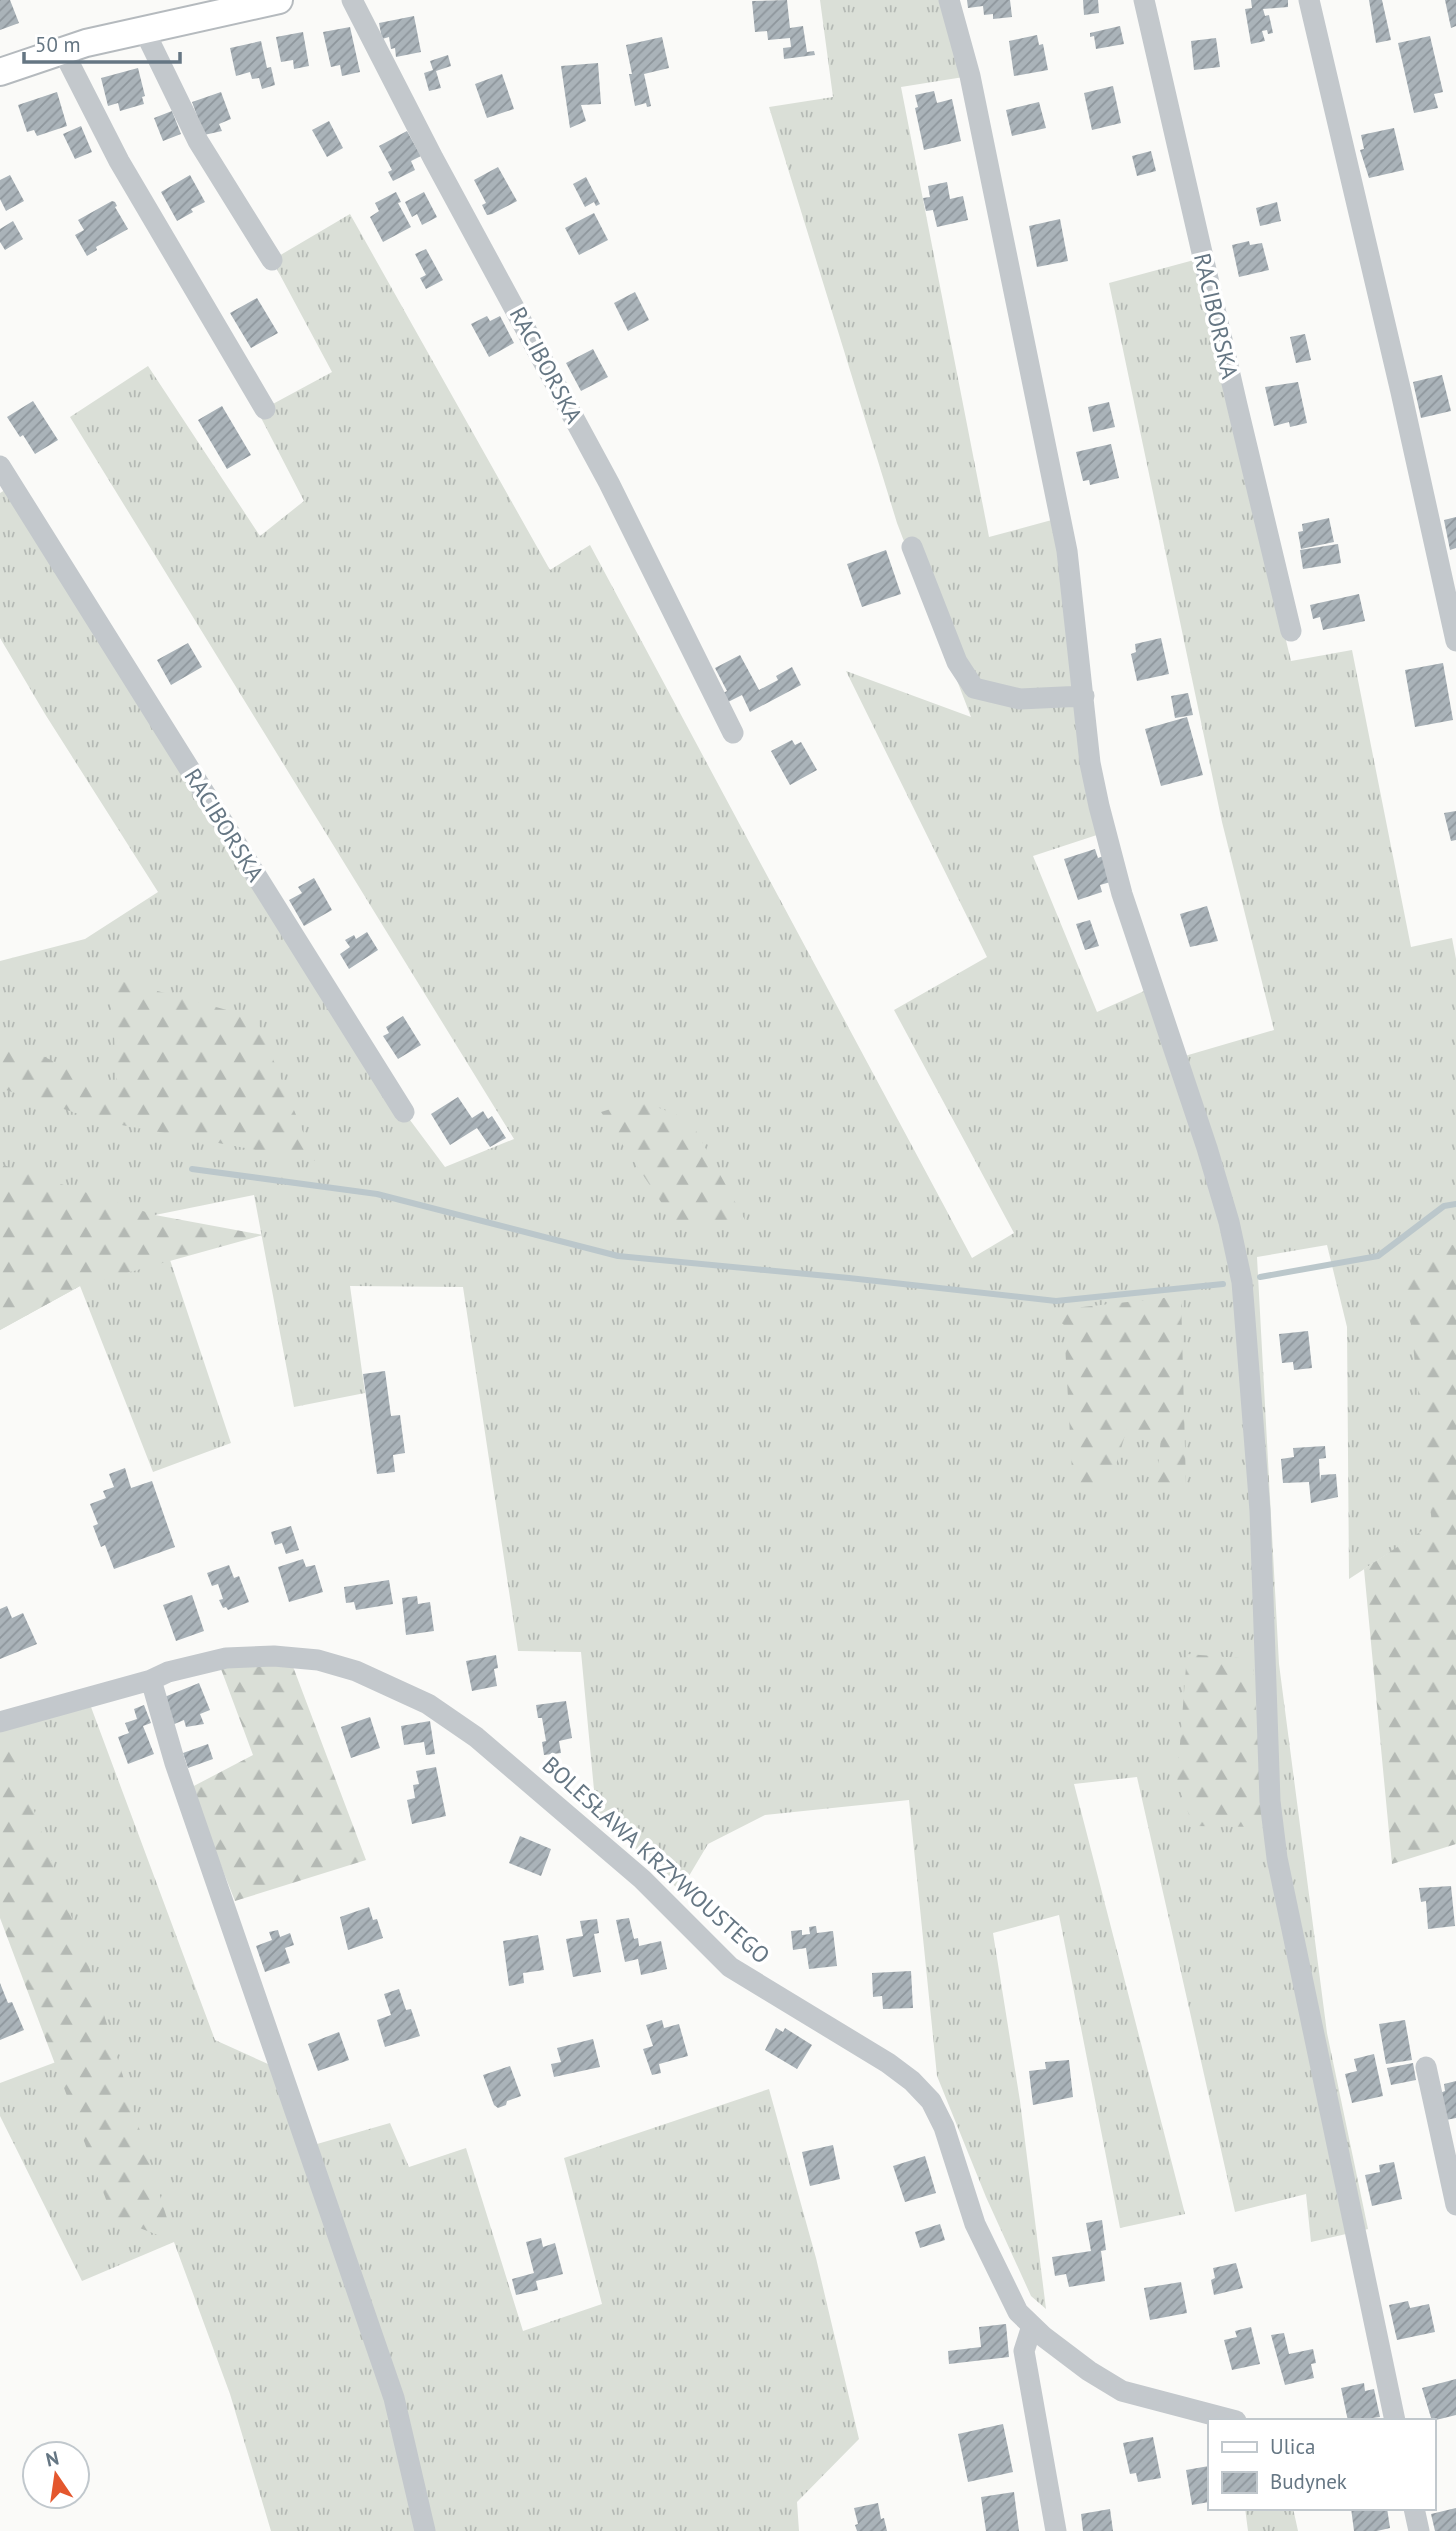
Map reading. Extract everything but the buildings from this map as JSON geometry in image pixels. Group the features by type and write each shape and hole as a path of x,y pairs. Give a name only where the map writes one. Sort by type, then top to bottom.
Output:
{"main road":[{"path":"0,72 63,51 144,30 279,0"}],"street":[{"name":"RACIBORSKA","path":"352,0 433,158 609,483 733,733"},
{"path":"949,0 970,76 1067,551 1090,763 1112,857 1208,1148 1229,1222 1242,1282 1260,1511 1270,1801 1277,1858 1395,2419"},
{"name":"RACIBORSKA","path":"1144,0 1233,392 1291,631"},
{"path":"1309,0 1456,641"},
{"path":"144,30 198,141 272,260"},
{"path":"63,51 119,161 265,409"},
{"name":"RACIBORSKA","path":"0,466 404,1112"},
{"path":"912,547 957,662 974,688 1020,699 1084,696"},
{"name":"BOLESŁAWA KRZYWOUSTEGO","path":"0,1722 151,1680 168,1672 226,1658 274,1656 318,1660 356,1671 428,1704 476,1737 642,1879 730,1967 888,2063 912,2081 931,2101 944,2127 975,2224 1018,2312 1032,2326 1089,2371 1122,2391 1228,2419"},
{"path":"151,1680 175,1763 394,2398 425,2531"},
{"path":"1426,2067 1456,2204"},
{"path":"1032,2326 1024,2351 1056,2531"},
{"path":"1414,2510 1419,2531"}],"green space":[{"path":"820,0 949,0 970,76 901,87 989,537 1059,518 1106,832 1033,856 1097,1012 1153,987 1178,1058 1274,1030 1222,822 1109,283 1194,260 1291,661 1352,650 1411,947 1452,938 1456,959 1456,1757 1432,1525 1349,1579 1347,1327 1327,1245 1257,1257 1279,1664 1327,2033 1368,2229 1311,2242 1306,2194 1235,2212 1137,1777 1074,1784 1185,2214 1120,2228 1059,1915 993,1933 1020,2101 1046,2309 1031,2296 986,2197 937,2076 909,1800 765,1815 708,1844 680,1891 596,1811 581,1652 518,1651 463,1287 350,1286 365,1393 294,1407 254,1195 155,1215 231,1443 153,1472 80,1286 0,1330 0,961 85,939 158,892 0,638 0,493 12,486 404,1112 445,1167 514,1139 70,417 148,366 260,536 304,501 258,412 332,372 272,260 350,214 550,570 590,545 972,1258 1014,1233 894,1010 987,957 846,671 971,717 897,523 769,107 833,97"},
{"path":"110,978 256,1018 315,1161 100,1121 0,1088 0,1035 118,1093"},
{"path":"639,1100 690,1120 745,1220 673,1220 601,1112"},
{"path":"0,1164 155,1215 263,1235 80,1286 0,1330"},
{"path":"1444,1244 1456,1245 1456,1844 1392,1864 1364,1569 1432,1524 1404,1259"},
{"path":"1181,1296 1186,1487 1156,1486 1161,1438 1127,1429 1110,1484 1073,1490 1064,1325 1047,1311"},
{"path":"1187,1654 1253,1659 1263,1827 1193,1826 1177,1782"},
{"path":"261,1662 292,1664 366,1860 235,1901 190,1788 253,1755 221,1669"},
{"path":"91,1707 215,2040 268,2064 317,2144 390,2123 409,2167 466,2148 523,2331 602,2304 564,2158 769,2089 816,2258 859,2439 797,2502 799,2531 271,2531 230,2394 174,2242 82,2281 0,2116 0,2083 56,2062 36,2010 0,1730"},
{"path":"5,1729 88,1963 174,2241 113,2218 0,1918 0,1730"},
{"path":"1245,2510 1293,2510 1298,2531 1248,2531"}],"waterway":[{"path":"192,1169 377,1194 618,1256 1056,1301 1223,1284"},
{"path":"1260,1277 1378,1256 1444,1206 1456,1204"}]}
